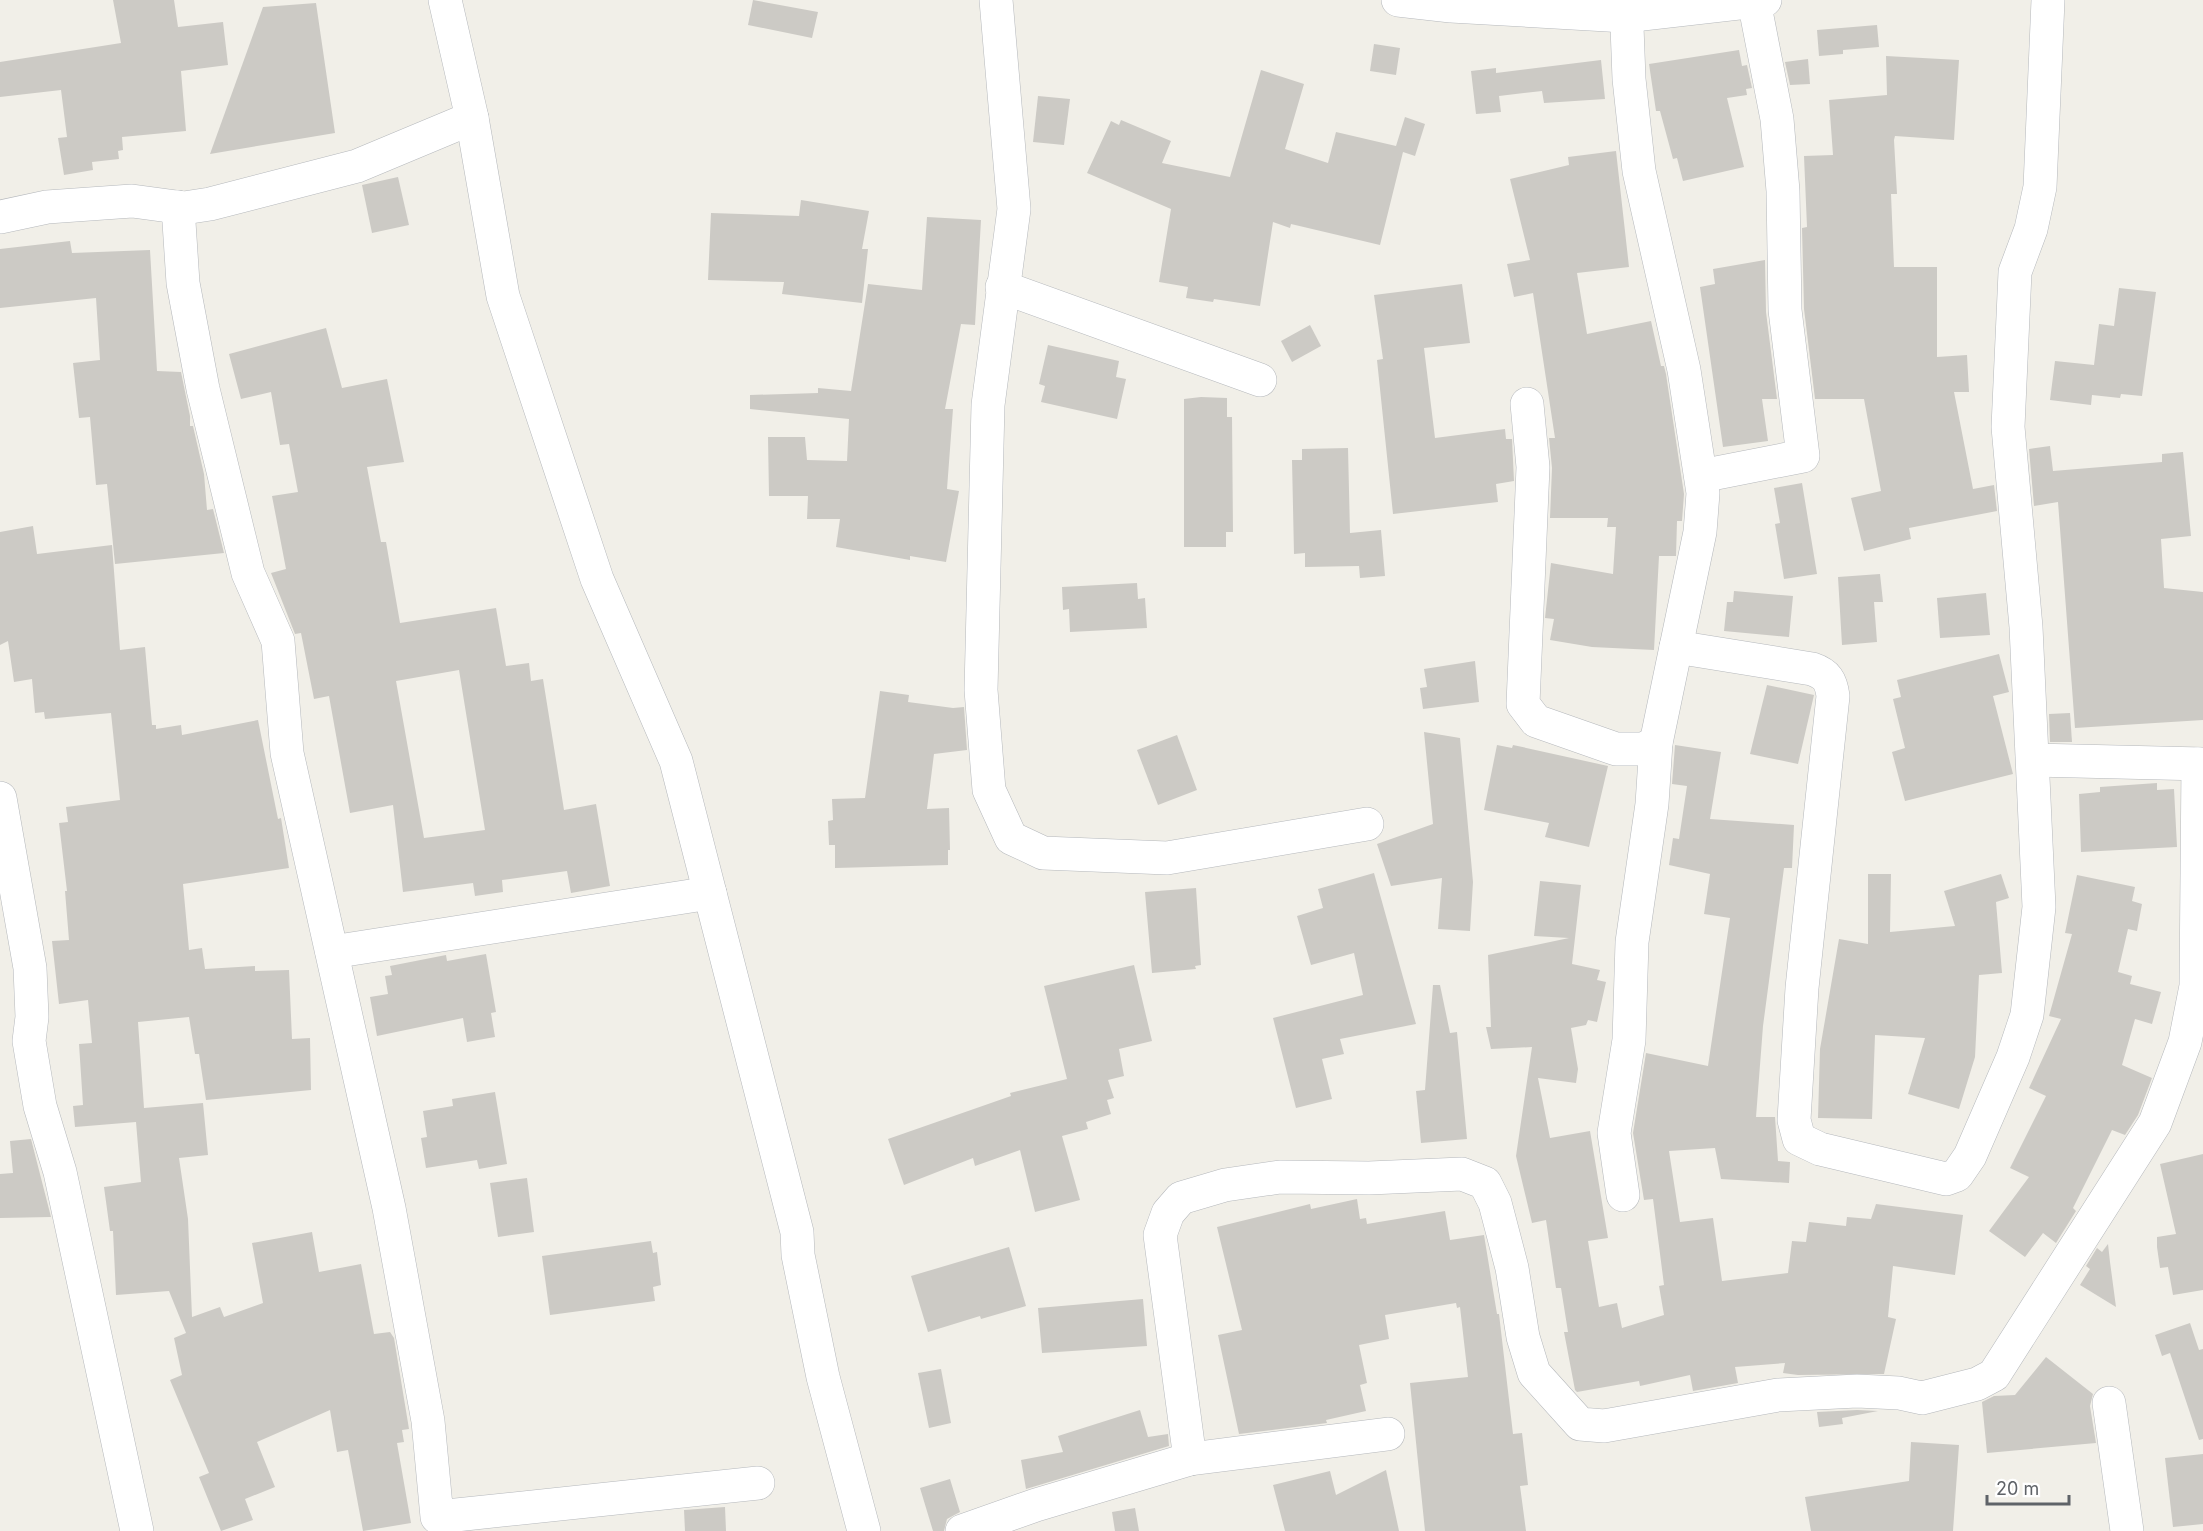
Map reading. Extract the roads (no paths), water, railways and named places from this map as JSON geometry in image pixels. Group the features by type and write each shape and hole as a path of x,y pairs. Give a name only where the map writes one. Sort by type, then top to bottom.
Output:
{"street":[{"path":"446,0 472,118 503,296 597,579 676,761 797,1232 798,1255 823,1377 864,1531"},
{"path":"996,0 1014,209 988,405 981,690 989,790 1011,838 1043,853 1167,858 1367,824"},
{"path":"1398,0 1626,8 1759,1 1777,119 1783,191 1785,310 1803,456 1701,476"},
{"path":"1676,647 1812,669 1822,672 1831,681 1833,696 1802,988 1794,1120 1800,1139 1820,1149 1946,1179 1957,1175 1970,1156 2013,1057 2027,1015 2039,907 2026,627 2008,427 2015,272 2031,229 2040,187 2048,0"},
{"path":"1623,1195 1614,1133 1629,1040 1632,942 1652,804 1656,743 1700,532 1703,493 1684,370 1639,171 1626,8"},
{"path":"0,217 47,207 132,201 178,207 210,204 357,166 472,118"},
{"path":"178,207 183,283 203,389 248,573 278,641 287,753 389,1208 428,1421 437,1517 758,1483"},
{"path":"1002,287 1260,380"},
{"path":"1527,404 1533,467 1523,704 1536,721 1616,749 1643,749 1656,743"},
{"path":"1190,1459 1160,1235 1167,1213 1181,1198 1225,1185 1280,1177 1370,1178 1462,1174 1485,1183 1496,1203 1512,1268 1523,1337 1534,1373 1580,1424 1604,1426 1778,1395 1826,1391 1899,1393 1922,1398 1977,1384 1994,1375 2155,1123 2195,1031 2201,764 2033,760"},
{"path":"2,814 30,968 32,1017 29,1041 40,1106 60,1172 137,1531"},
{"path":"332,952 710,893"},
{"path":"2109,1402 2127,1531"},
{"path":"962,1531 1036,1505 1190,1459 1388,1434"}]}
